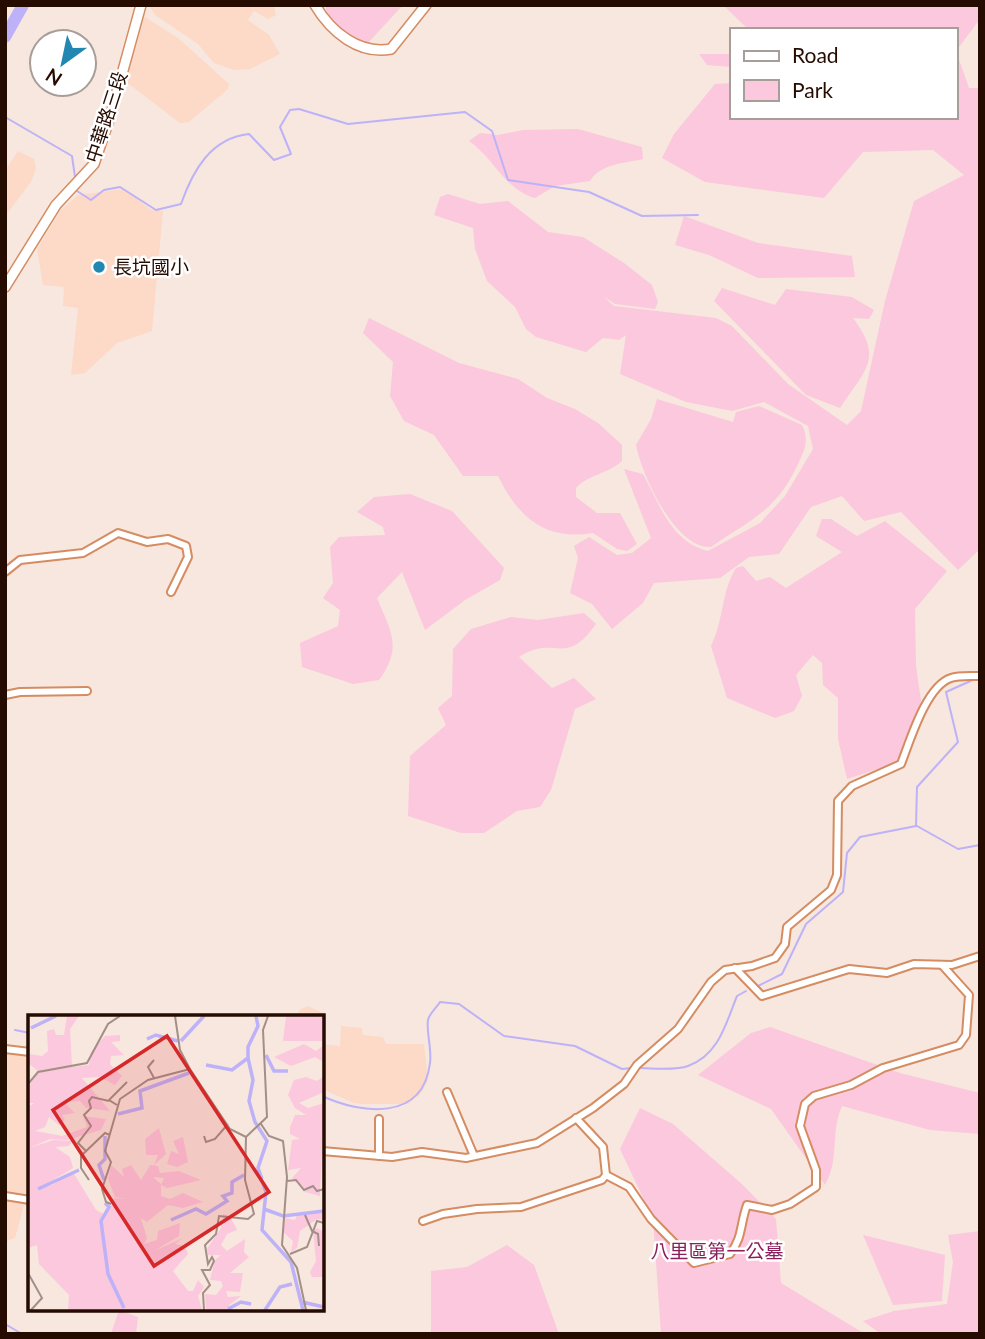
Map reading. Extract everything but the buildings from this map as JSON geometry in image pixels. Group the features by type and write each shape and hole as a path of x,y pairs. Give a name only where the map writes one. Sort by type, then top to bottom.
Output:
{"main road":[{"name":"中華路三段","path":"5,287 56,205 94,164 141,5"},
{"path":"315,5 332,27 353,44 375,52 391,49 426,5"}],"street":[{"path":"5,572 20,560 83,553 118,533 147,542 169,539 186,546 188,557 172,592"},
{"path":"324,1151 379,1156 422,1152 466,1158 528,1146 576,1118 624,1084 638,1065 678,1029 711,982 724,970 751,966 775,958 785,944 787,927 831,890 837,875 838,801 852,786 901,764 934,691 950,678 980,676"},
{"path":"5,695 20,692 87,691"},
{"path":"735,968 762,996 849,969 887,973 914,964 942,965 965,962 980,956"},
{"path":"606,1175 629,1187 651,1219 694,1264 730,1255 740,1240 741,1222 747,1205 772,1210 790,1204 816,1187 816,1170 800,1126 806,1104 814,1096 851,1085 883,1068 959,1045 966,1035 970,995 942,965"},
{"path":"5,1049 28,1052"},
{"path":"447,1091 474,1156"},
{"path":"424,1222 443,1214 521,1207 602,1180 606,1175 603,1147 576,1118"},
{"path":"379,1119 379,1156"},
{"path":"5,1196 28,1200"}],"shaded area":[{"path":"274,5 276,15 268,19 254,11 248,20 269,35 280,54 250,69 234,70 214,63 198,44 155,15 149,6"},
{"path":"140,14 178,38 229,84 228,89 189,122 180,123 121,78"},
{"path":"18,151 34,159 36,168 31,182 5,216 5,171"},
{"name":"長坑國小","path":"124,189 150,209 163,211 152,331 117,343 85,373 71,375 78,308 63,306 64,287 43,285 37,249 60,211 78,195"},
{"path":"308,1006 323,1015 298,1015 299,1010"},
{"path":"341,1026 362,1028 363,1035 383,1037 386,1044 424,1044 428,1080 422,1092 408,1104 354,1103 324,1090 324,1044 340,1046"},
{"path":"5,1052 28,1053 28,1206 24,1205 15,1238 5,1242"}],"green space":[{"path":"326,5 403,5 367,44 338,28 326,11"},
{"path":"723,5 980,5 980,19 957,50 957,28 747,28"},
{"path":"699,54 730,54 730,67 707,65"},
{"path":"957,54 969,88 980,88 980,549 958,570 901,512 864,521 842,496 811,507 779,554 749,557 720,578 654,583 643,603 612,629 592,604 570,593 578,558 574,546 589,537 617,555 632,553 651,538 624,469 643,474 661,510 676,531 685,540 708,551 760,523 785,496 813,449 808,426 764,402 732,411 686,402 620,374 626,335 619,340 603,338 586,352 536,337 526,329 515,307 487,281 475,249 473,228 434,215 440,197 448,194 480,204 508,201 548,232 583,237 652,285 658,302 655,309 615,304 603,296 614,306 716,318 732,326 788,384 847,425 861,411 885,301 914,201 964,175 933,150 863,152 824,198 705,182 662,158 674,134 715,84 730,83 730,119 957,119"},
{"path":"578,129 642,147 643,159 606,168 594,175 590,181 555,186 535,198 515,187 469,141 480,133 498,135 523,130"},
{"path":"684,216 758,243 852,256 855,277 758,278 709,255 675,245"},
{"path":"722,288 775,305 786,289 852,297 874,310 869,319 853,318 868,344 868,364 840,408 806,395 714,301"},
{"path":"369,318 459,363 518,379 547,398 575,409 598,423 622,445 622,461 581,483 576,488 576,497 597,513 620,513 637,544 627,551 617,549 593,533 576,535 547,529 524,514 498,476 463,476 434,435 404,421 390,396 393,362 363,333"},
{"path":"657,399 733,422 736,412 759,406 802,425 806,441 804,451 780,494 761,513 711,547 698,544 673,524 653,491 639,458 636,445 651,419"},
{"path":"410,494 452,511 504,568 500,580 465,600 425,630 402,572 377,598 390,630 393,649 379,680 353,684 302,667 300,643 338,626 340,610 323,598 333,583 330,547 339,537 385,535 383,527 357,512 374,497"},
{"path":"822,519 831,519 857,536 885,521 947,571 915,609 916,666 922,708 910,729 899,762 847,779 838,739 838,698 823,685 822,663 813,655 796,675 802,696 794,711 775,718 727,698 711,646 736,568 743,566 756,581 770,577 786,588 842,552 816,536"},
{"path":"584,613 596,624 576,645 567,648 542,648 519,657 552,688 574,678 596,699 575,709 551,790 540,807 517,811 484,833 461,833 408,816 410,756 446,725 438,708 452,696 453,649 471,629 511,617 538,620"},
{"path":"770,1027 900,1073 980,1093 980,1134 930,1130 842,1106 836,1126 830,1175 825,1185 771,1109 698,1075 751,1033"},
{"name":"八里區第一公墓","path":"640,1108 673,1124 743,1185 776,1219 781,1283 865,1334 661,1334 653,1219 620,1149"},
{"path":"980,1231 980,1334 881,1334 863,1321 894,1311 947,1304 953,1262 948,1235"},
{"path":"863,1235 945,1255 942,1301 893,1305"},
{"path":"507,1245 534,1265 559,1334 431,1334 431,1271 467,1267"},
{"path":"119,1311 138,1317 136,1334 111,1334"}],"waterway":[{"path":"5,37 23,5"},
{"path":"77,191 91,200 104,190 120,187 156,210 181,204 198,168 205,158 224,142 249,134 274,160 291,154 280,127 290,110 299,109 348,124 465,112 492,131 508,180 589,192 642,216 698,215"},
{"path":"5,117 72,156 75,177"},
{"path":"758,986 782,974 806,924 843,892 847,853 860,837 916,826 917,787 958,742 946,692 975,679"},
{"path":"917,826 958,849 980,845"},
{"path":"638,1068 677,1068 699,1061 720,1037 737,996 746,991"},
{"path":"324,1097 354,1107 371,1109 403,1104 416,1096 425,1082 430,1063 428,1020 440,1002 459,1004 504,1036 575,1046 622,1069 632,1068"},
{"path":"15,1030 28,1033"},
{"path":"5,1324 22,1334"}],"place":[{"name":"長坑國小","path":"99,267"}]}
